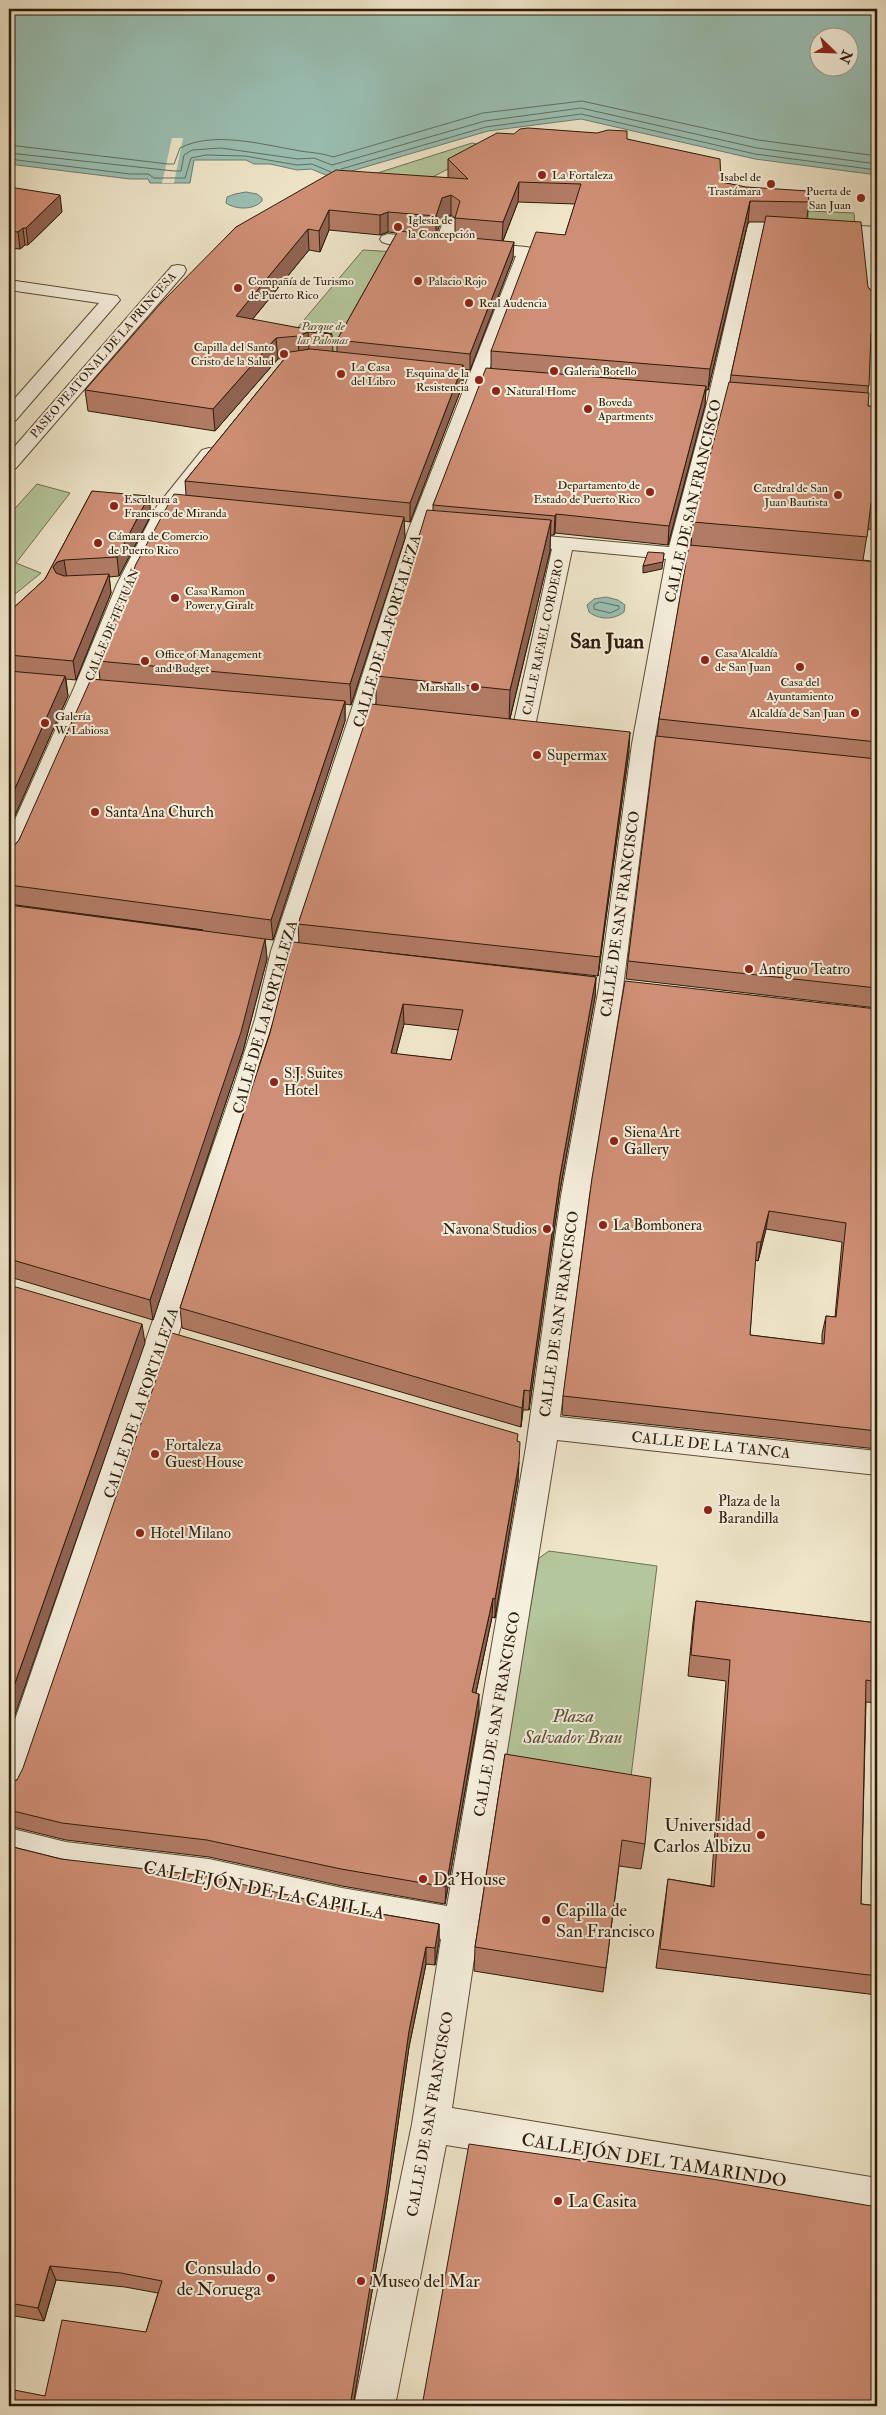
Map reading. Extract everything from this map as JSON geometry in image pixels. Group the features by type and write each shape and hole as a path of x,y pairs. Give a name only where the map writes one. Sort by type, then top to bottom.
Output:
{"street":[{"path":"388,240 444,244 450,222"},
{"name":"CALLE DE SAN FRANCISCO","path":"374,2406 431,2124 533,1437 612,987 644,744 677,554 717,399 756,225 871,232"},
{"path":"871,232 868,237 877,303"},
{"name":"CALLE DE LA FORTALEZA","path":"9,1785 164,1336 257,1052 277,983 283,951 361,714 418,531 526,252 444,244"},
{"name":"PASEO PEATONAL DE LA PRINCESA","path":"9,464 178,270"},
{"path":"9,285 111,300 9,416"},
{"path":"456,376 495,379"},
{"path":"697,397 736,400"},
{"name":"CALLE DE TETUÁN","path":"9,859 17,823 85,688 128,584 222,438"},
{"path":"495,538 705,557"},
{"name":"CALLE RAFAEL CORDERO","path":"523,731 563,544"},
{"path":"102,585 128,584"},
{"path":"136,1328 192,1344"},
{"name":"CALLE DE LA TANCA","path":"533,1437 877,1463"},
{"name":"CALLEJÓN DE LA CAPILLA","path":"9,1844 66,1858 209,1875 342,1905 461,1926"},
{"name":"CALLEJÓN DEL TAMARINDO","path":"431,2124 877,2197"}],"green space":[{"path":"472,143 491,147 409,189 346,183"},
{"path":"808,211 854,213 855,227 808,224"},
{"name":"Parque de las Palomas","path":"363,250 396,252 336,358 282,346"},
{"path":"37,484 70,493 16,563 41,573 9,599 9,515"},
{"name":"Plaza Salvador Brau","path":"549,1551 657,1566 628,1801 500,1778 539,1558"}],"water":[{"path":"9,9 877,9 877,175 755,159 581,119 488,131 331,177 311,169 297,170 270,164 254,164 246,160 194,160 190,183 150,183 148,179 130,179 9,164"},
{"path":"246,192 257,194 262,198 262,201 259,204 245,208 235,207 226,203 227,197"},
{"path":"606,597 618,600 625,605 624,612 611,618 602,618 589,612 587,605 594,599"}],"pier":[{"path":"172,138 183,138 174,183 162,183"}],"building":[{"path":"520,129 597,133 608,130 627,131 627,139 720,159 721,182 746,187 808,191 809,202 750,201 710,369 491,351 536,232 565,235 581,184 519,182 503,222 455,218 460,201 451,195 442,198 436,216 388,212 380,215 329,210 319,231 308,229 236,316 332,334 308,332 298,336 276,338 213,409 85,390 161,303 236,227 336,170 468,179 448,159 497,133 514,134"},
{"path":"9,187 60,195 26,228 18,232 9,231"},
{"path":"766,216 861,222 868,287 872,292 877,293 877,333 871,333 869,386 731,375"},
{"path":"398,231 514,242 470,354 337,340"},
{"path":"311,349 463,365 410,503 185,481 290,352"},
{"path":"486,368 706,386 669,526 556,514 555,516 433,505"},
{"path":"729,382 869,393 868,406 877,407 877,504 871,503 867,537 693,522"},
{"path":"92,491 149,496 117,557 64,560 57,562 53,567 56,573 64,576 109,574 73,661 9,655 9,612 45,579"},
{"path":"174,494 404,517 350,684 98,661 136,564"},
{"path":"427,510 551,520 510,690 376,676"},
{"path":"689,545 877,562 877,742 659,719"},
{"path":"648,552 664,553 663,562 643,566"},
{"path":"9,671 65,676 9,802"},
{"path":"91,679 345,701 271,920 9,885 9,847 14,846 19,840"},
{"path":"371,704 630,732 600,957 298,924"},
{"path":"656,736 877,759 877,988 628,961"},
{"path":"9,905 265,939 241,1032 150,1300 9,1259"},
{"path":"293,942 596,977 560,1176 530,1391 524,1390 522,1408 180,1308 270,1033","holes":["403,1004 463,1010 451,1060 391,1053"]},
{"path":"625,981 877,1009 877,1431 563,1396 592,1178","holes":["769,1211 846,1223 836,1317 826,1316 824,1344 750,1335 757,1242 761,1242"]},
{"path":"9,1285 142,1324 9,1700"},
{"path":"172,1333 518,1434 517,1441 520,1442 519,1462 495,1599 493,1598 472,1692 479,1694 446,1887 341,1869 207,1840 62,1823 9,1810 9,1782 17,1780 23,1768"},
{"path":"696,1601 877,1623 877,1682 866,1680 861,1904 877,1906 877,1976 660,1949 668,1879 714,1887 730,1660 691,1655"},
{"name":"Capilla de San Francisco","path":"505,1754 651,1778 645,1844 622,1840 606,1968 475,1947"},
{"path":"9,1846 61,1859 206,1876 340,1907 439,1924 435,1948 426,1947 409,2031 386,2192 350,2406 9,2406 9,2389 45,2396 62,2320 146,2332 162,2281 121,2273 50,2266 38,2308 9,2303"},
{"path":"469,2144 712,2179 877,2207 877,2406 422,2406"}],"place":[{"name":"La Fortaleza","path":"542,175"},
{"name":"Isabel de Trastámara","path":"771,184"},
{"name":"Puerta de San Juan","path":"861,198"},
{"name":"Iglesia de la Concepción","path":"398,227"},
{"name":"Palacio Rojo","path":"418,281"},
{"name":"Compañía de Turismo de Puerto Rico","path":"238,288"},
{"name":"Real Audencia","path":"469,303"},
{"name":"Capilla del Santo Cristo de la Salud","path":"284,354"},
{"name":"Galeria Botello","path":"554,371"},
{"name":"La Casa del Libro","path":"341,374"},
{"name":"Esquina de la Resistencia","path":"479,380"},
{"name":"Natural Home","path":"496,391"},
{"name":"Boveda Apartments","path":"588,409"},
{"name":"Departamento de Estado de Puerto Rico","path":"650,492"},
{"name":"Catedral de San Juan Bautista","path":"838,495"},
{"name":"Escultura a Francisco de Miranda","path":"114,506"},
{"name":"Cámara de Comercio de Puerto Rico","path":"98,543"},
{"name":"Casa Ramon Power y Giralt","path":"175,598"},
{"name":"Casa Alcaldía de San Juan","path":"705,660"},
{"name":"Office of Management and Budget","path":"145,661"},
{"name":"Casa del Ayuntamiento","path":"800,667"},
{"name":"Marshalls","path":"475,687"},
{"name":"Alcaldía de San Juan","path":"855,713"},
{"name":"Galería W. Labiosa","path":"45,723"},
{"name":"Supermax","path":"537,755"},
{"name":"Santa Ana Church","path":"95,812"},
{"name":"Antiguo Teatro","path":"749,969"},
{"name":"S.J. Suites Hotel","path":"274,1082"},
{"name":"Siena Art Gallery","path":"614,1141"},
{"name":"La Bombonera","path":"603,1225"},
{"name":"Navona Studios","path":"547,1229"},
{"name":"Fortaleza Guest House","path":"155,1454"},
{"name":"Plaza de la Barandilla","path":"708,1510"},
{"name":"Hotel Milano","path":"140,1533"},
{"name":"Universidad Carlos Albizu","path":"761,1835"},
{"name":"Da'House","path":"423,1879"},
{"name":"Capilla de San Francisco","path":"546,1920"},
{"name":"La Casita","path":"558,2201"},
{"name":"Consulado de Noruega","path":"271,2278"},
{"name":"Museo del Mar","path":"361,2281"}],"district":[{"name":"San Juan","path":"607,641"}]}
